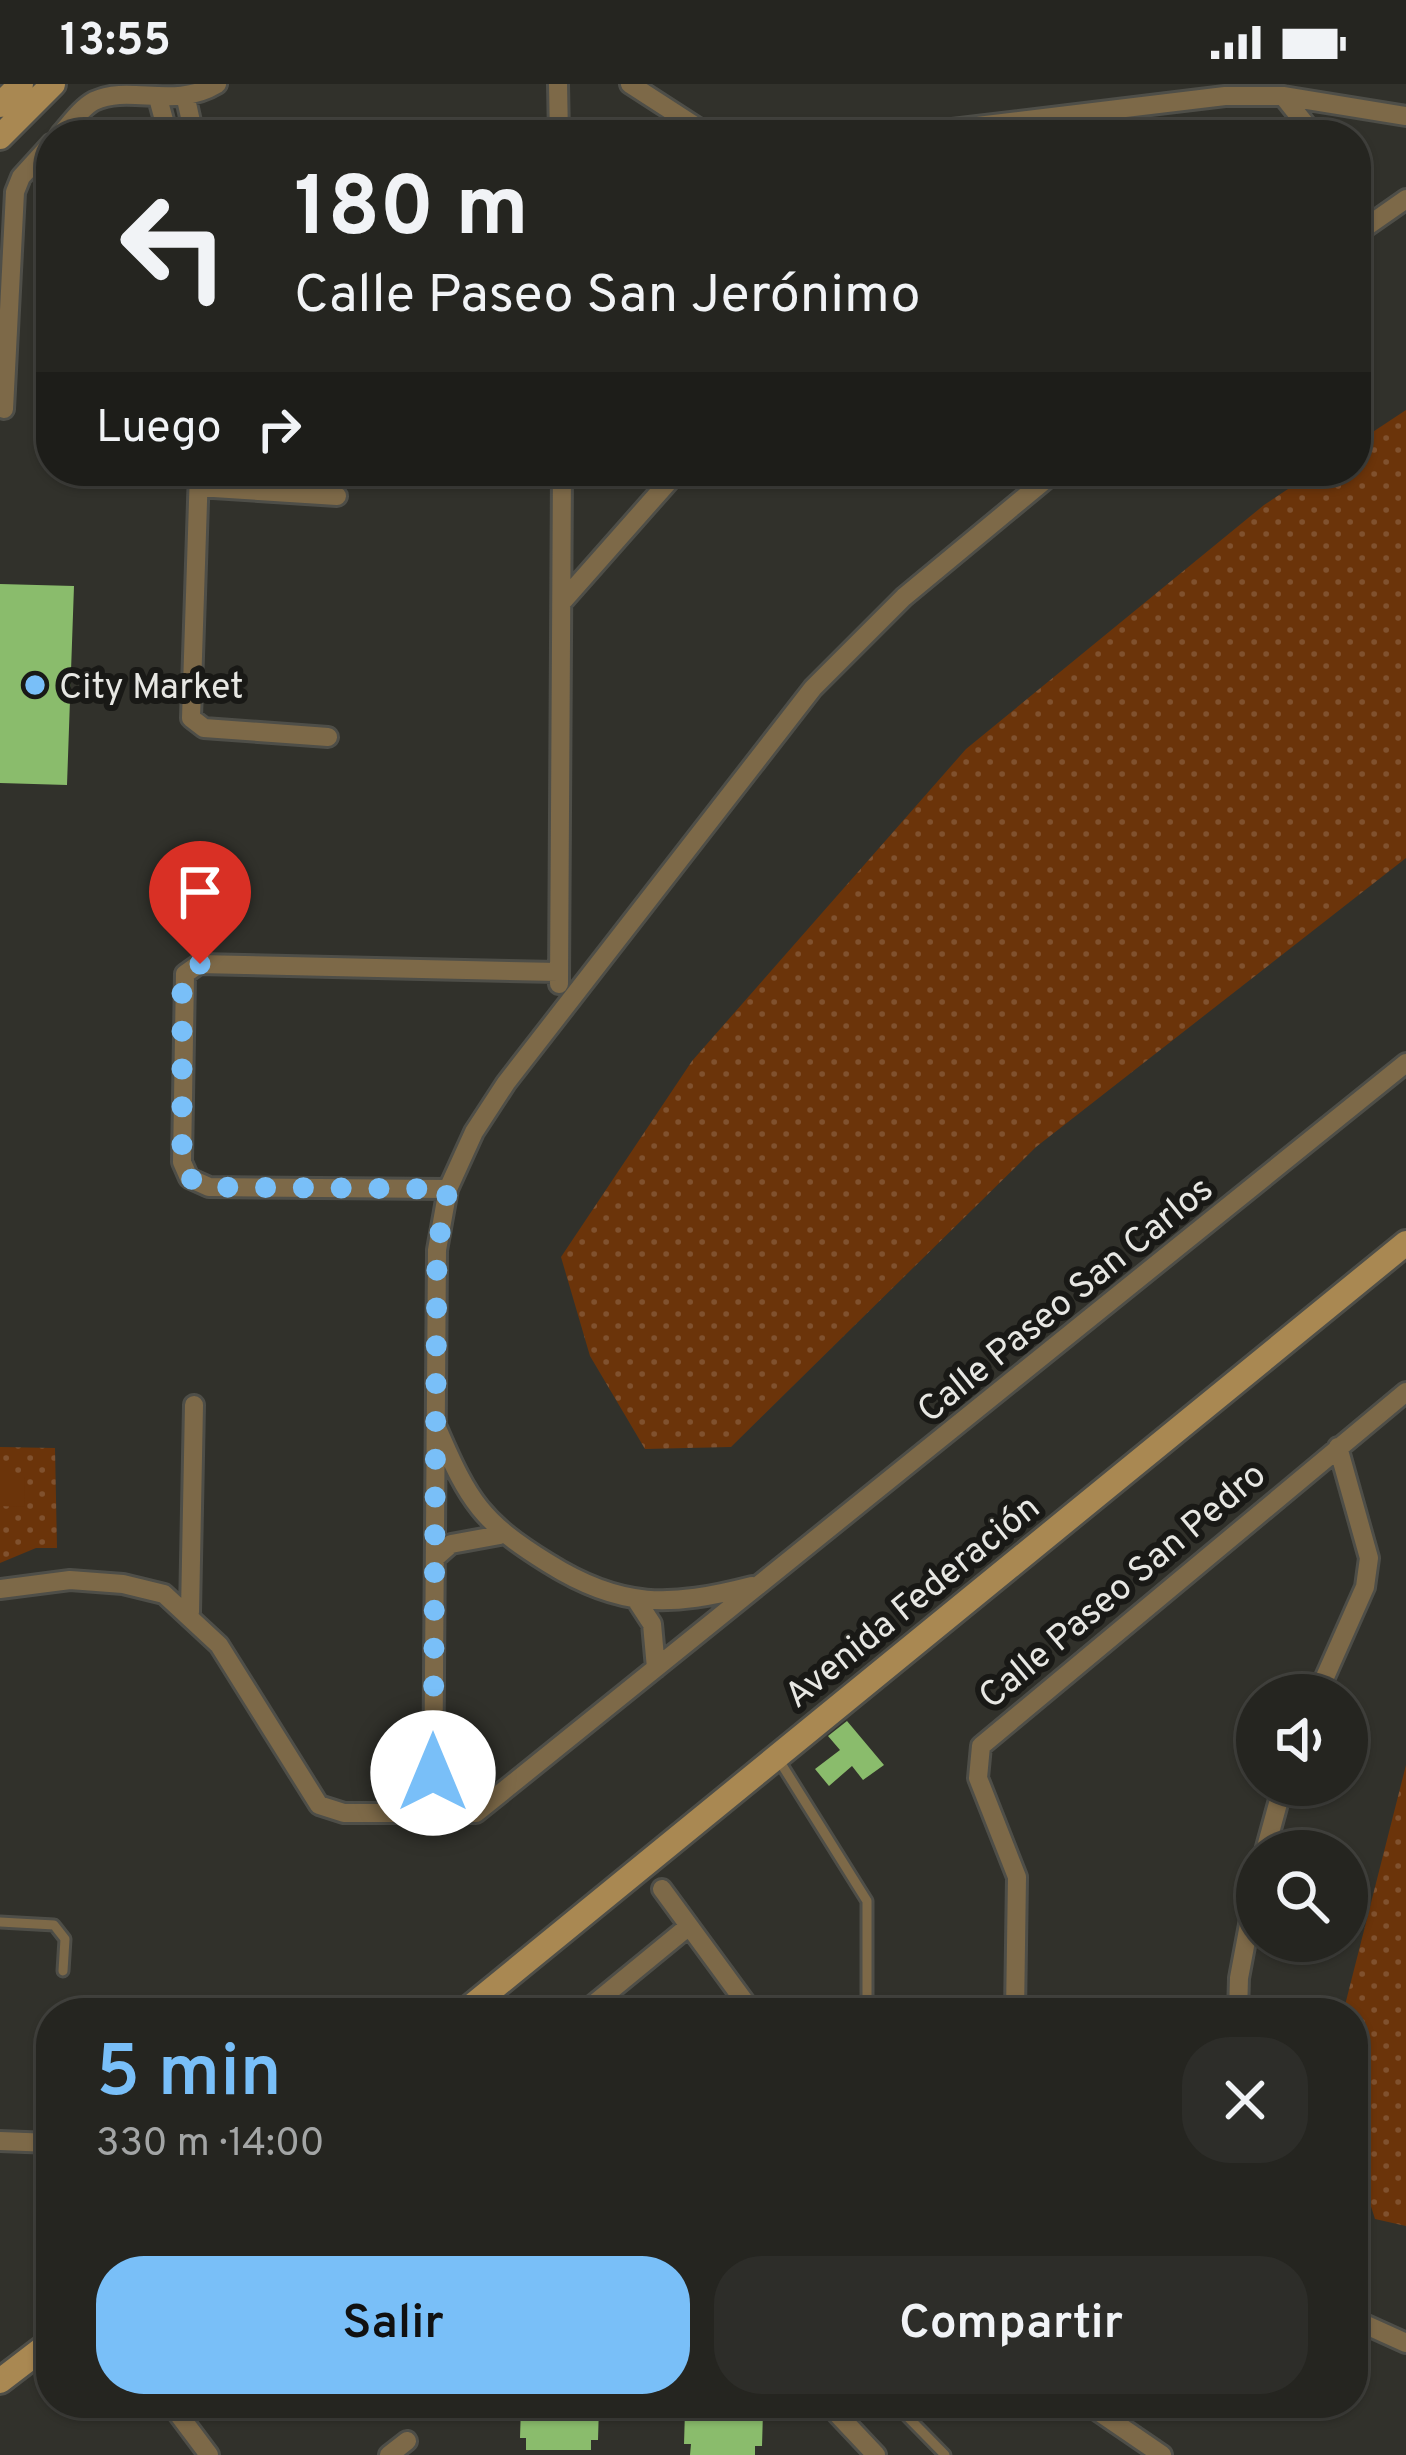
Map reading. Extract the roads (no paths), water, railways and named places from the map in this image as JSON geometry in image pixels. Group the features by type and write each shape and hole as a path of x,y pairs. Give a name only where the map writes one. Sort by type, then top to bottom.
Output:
{"main road":[{"path":"0,105 21,84"},
{"path":"0,137 53,84"},
{"name":"Avenida Federación","path":"489,1998 777,1756 1406,1243"},
{"path":"6,2371 36,2352"}],"street":[{"path":"75,120 93,101 186,98 217,84"},
{"path":"557,84 558,120"},
{"path":"630,84 686,120"},
{"path":"1282,96 1302,120"},
{"path":"1053,120 1180,100 1282,96 1406,116"},
{"path":"158,98 163,120"},
{"path":"186,98 191,120"},
{"path":"1089,120 1093,116"},
{"path":"4,409 15,192 36,165"},
{"path":"1371,224 1406,199"},
{"path":"198,486 191,718 204,728 328,736"},
{"path":"255,486 337,496"},
{"path":"561,1007 562,486"},
{"path":"563,601 665,486"},
{"path":"0,1589 70,1580 123,1584 164,1594 190,1612 219,1645 319,1805 344,1813 433,1816 437,1250 448,1189 474,1132 561,1007 828,672 904,597 1038,486"},
{"path":"448,1189 209,1187 189,1178 182,1162 185,974 200,964 558,972"},
{"name":"Calle Paseo San Carlos","path":"433,1816 489,1807 1406,1063"},
{"name":"Calle Paseo San Pedro","path":"1015,1998 1017,1877 979,1778 981,1746 1406,1392"},
{"path":"190,1612 194,1405"},
{"name":"Calle Paseo San Carlos","path":"436,1425 461,1483 500,1534 591,1590 637,1601 677,1601 763,1584"},
{"path":"1326,1674 1365,1587 1369,1558 1338,1447"},
{"path":"435,1558 451,1544 476,1535 500,1534"},
{"path":"637,1601 652,1624 656,1668"},
{"path":"662,1889 742,1998"},
{"path":"601,1998 688,1926"},
{"path":"1238,1998 1242,1962"},
{"path":"0,2141 36,2142"},
{"path":"1368,2326 1406,2343"},
{"path":"182,2418 209,2455"},
{"path":"841,2418 876,2455"},
{"path":"1109,2418 1162,2455"},
{"path":"389,2455 407,2441"}],"lane":[{"path":"777,1756 867,1900 867,1998"},
{"path":"0,1922 54,1925 65,1939 63,1971"},
{"path":"909,2418 945,2455"}],"place":[{"name":"City Market","path":"35,685"}]}
